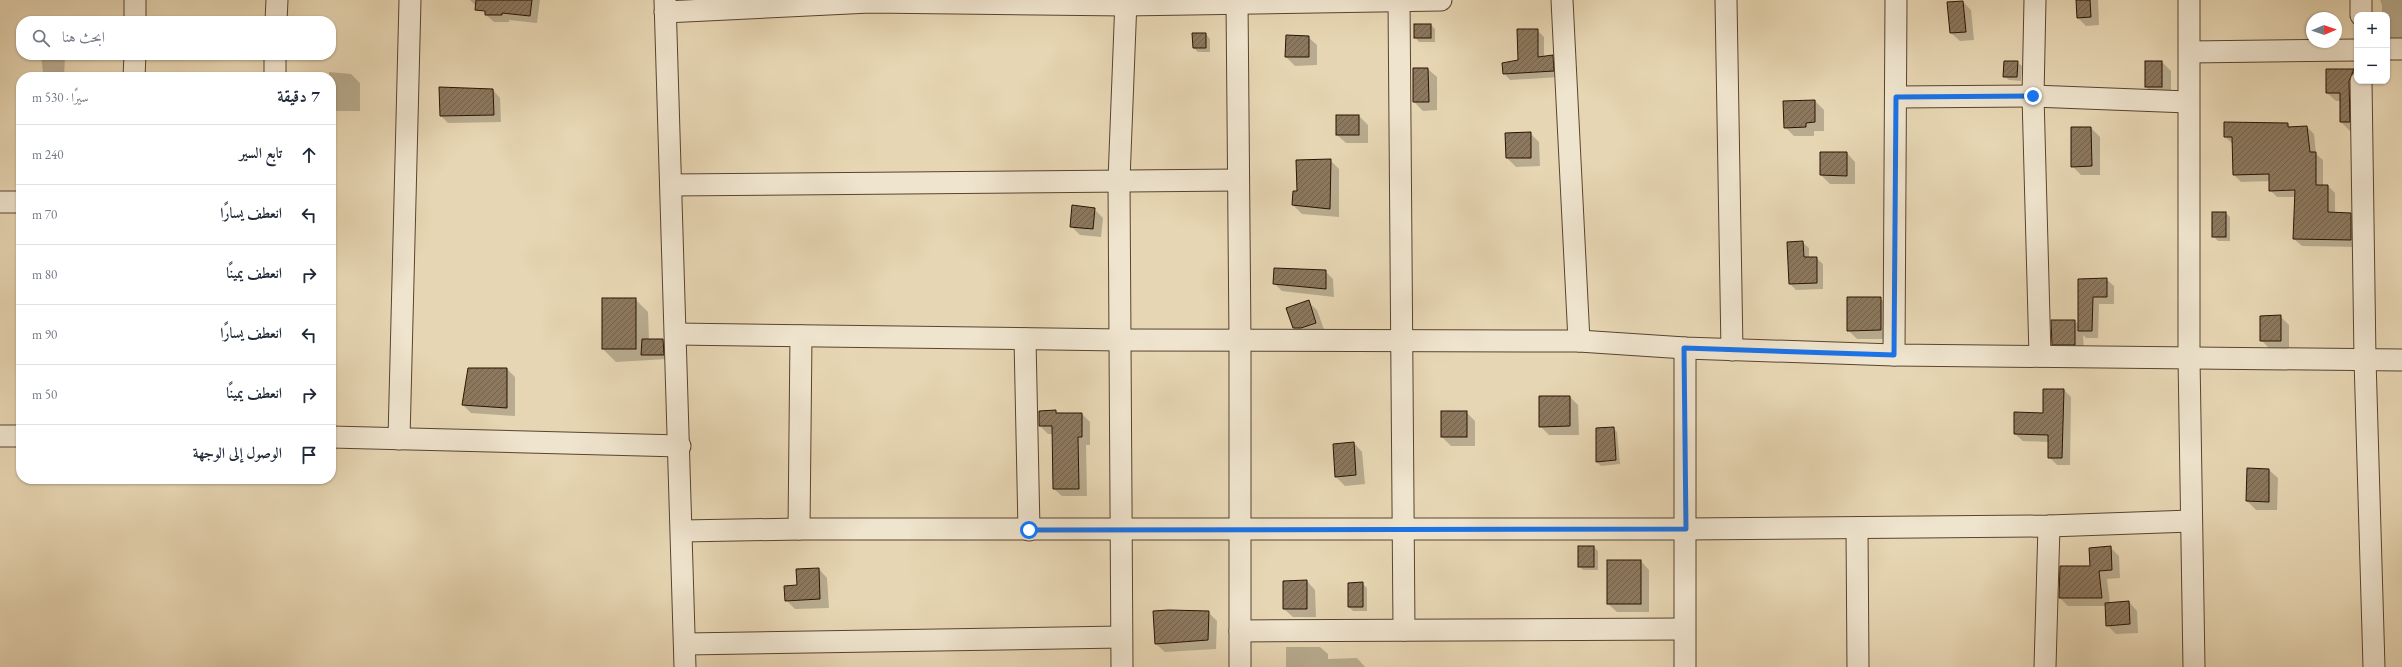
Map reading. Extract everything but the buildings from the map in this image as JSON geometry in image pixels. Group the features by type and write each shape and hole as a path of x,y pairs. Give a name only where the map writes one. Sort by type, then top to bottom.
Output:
{"street":[{"path":"135,0 135,16"},
{"path":"276,16 277,0"},
{"path":"399,438 410,0"},
{"path":"685,667 686,644 665,6 870,1 1126,3 1440,0"},
{"path":"1562,0 1579,341"},
{"path":"1726,0 1732,350"},
{"path":"1894,355 1896,0"},
{"path":"2035,0 2033,96 2040,356"},
{"path":"2190,0 2188,102 2189,358 2194,667"},
{"path":"2361,0 2361,12"},
{"path":"1237,1 1240,341 1240,667"},
{"path":"1399,1 1400,342 1404,630"},
{"path":"1122,667 1119,180 1126,3"},
{"path":"2390,49 2402,49"},
{"path":"2190,52 2354,50"},
{"path":"134,72 135,60"},
{"path":"275,60 275,72"},
{"path":"2361,84 2365,359 2374,667"},
{"path":"1896,97 2033,96 2188,102"},
{"path":"671,185 1238,180"},
{"path":"0,202 16,202"},
{"path":"676,334 1240,341 1579,341 1684,348 1894,355 2402,360"},
{"path":"800,529 801,336"},
{"path":"1025,339 1029,530"},
{"path":"1684,348 1686,529 1684,629 1685,667"},
{"path":"0,436 16,436"},
{"path":"336,438 399,438 680,446"},
{"path":"682,531 800,529 1239,530 1857,528 2049,526 2191,522"},
{"path":"2044,667 2049,526"},
{"path":"1857,528 1858,667"},
{"path":"1240,631 1684,629"},
{"path":"686,644 1121,637"}],"route":[{"path":"1029,530 1686,529 1684,348 1894,355 1896,97 2033,96"}]}
